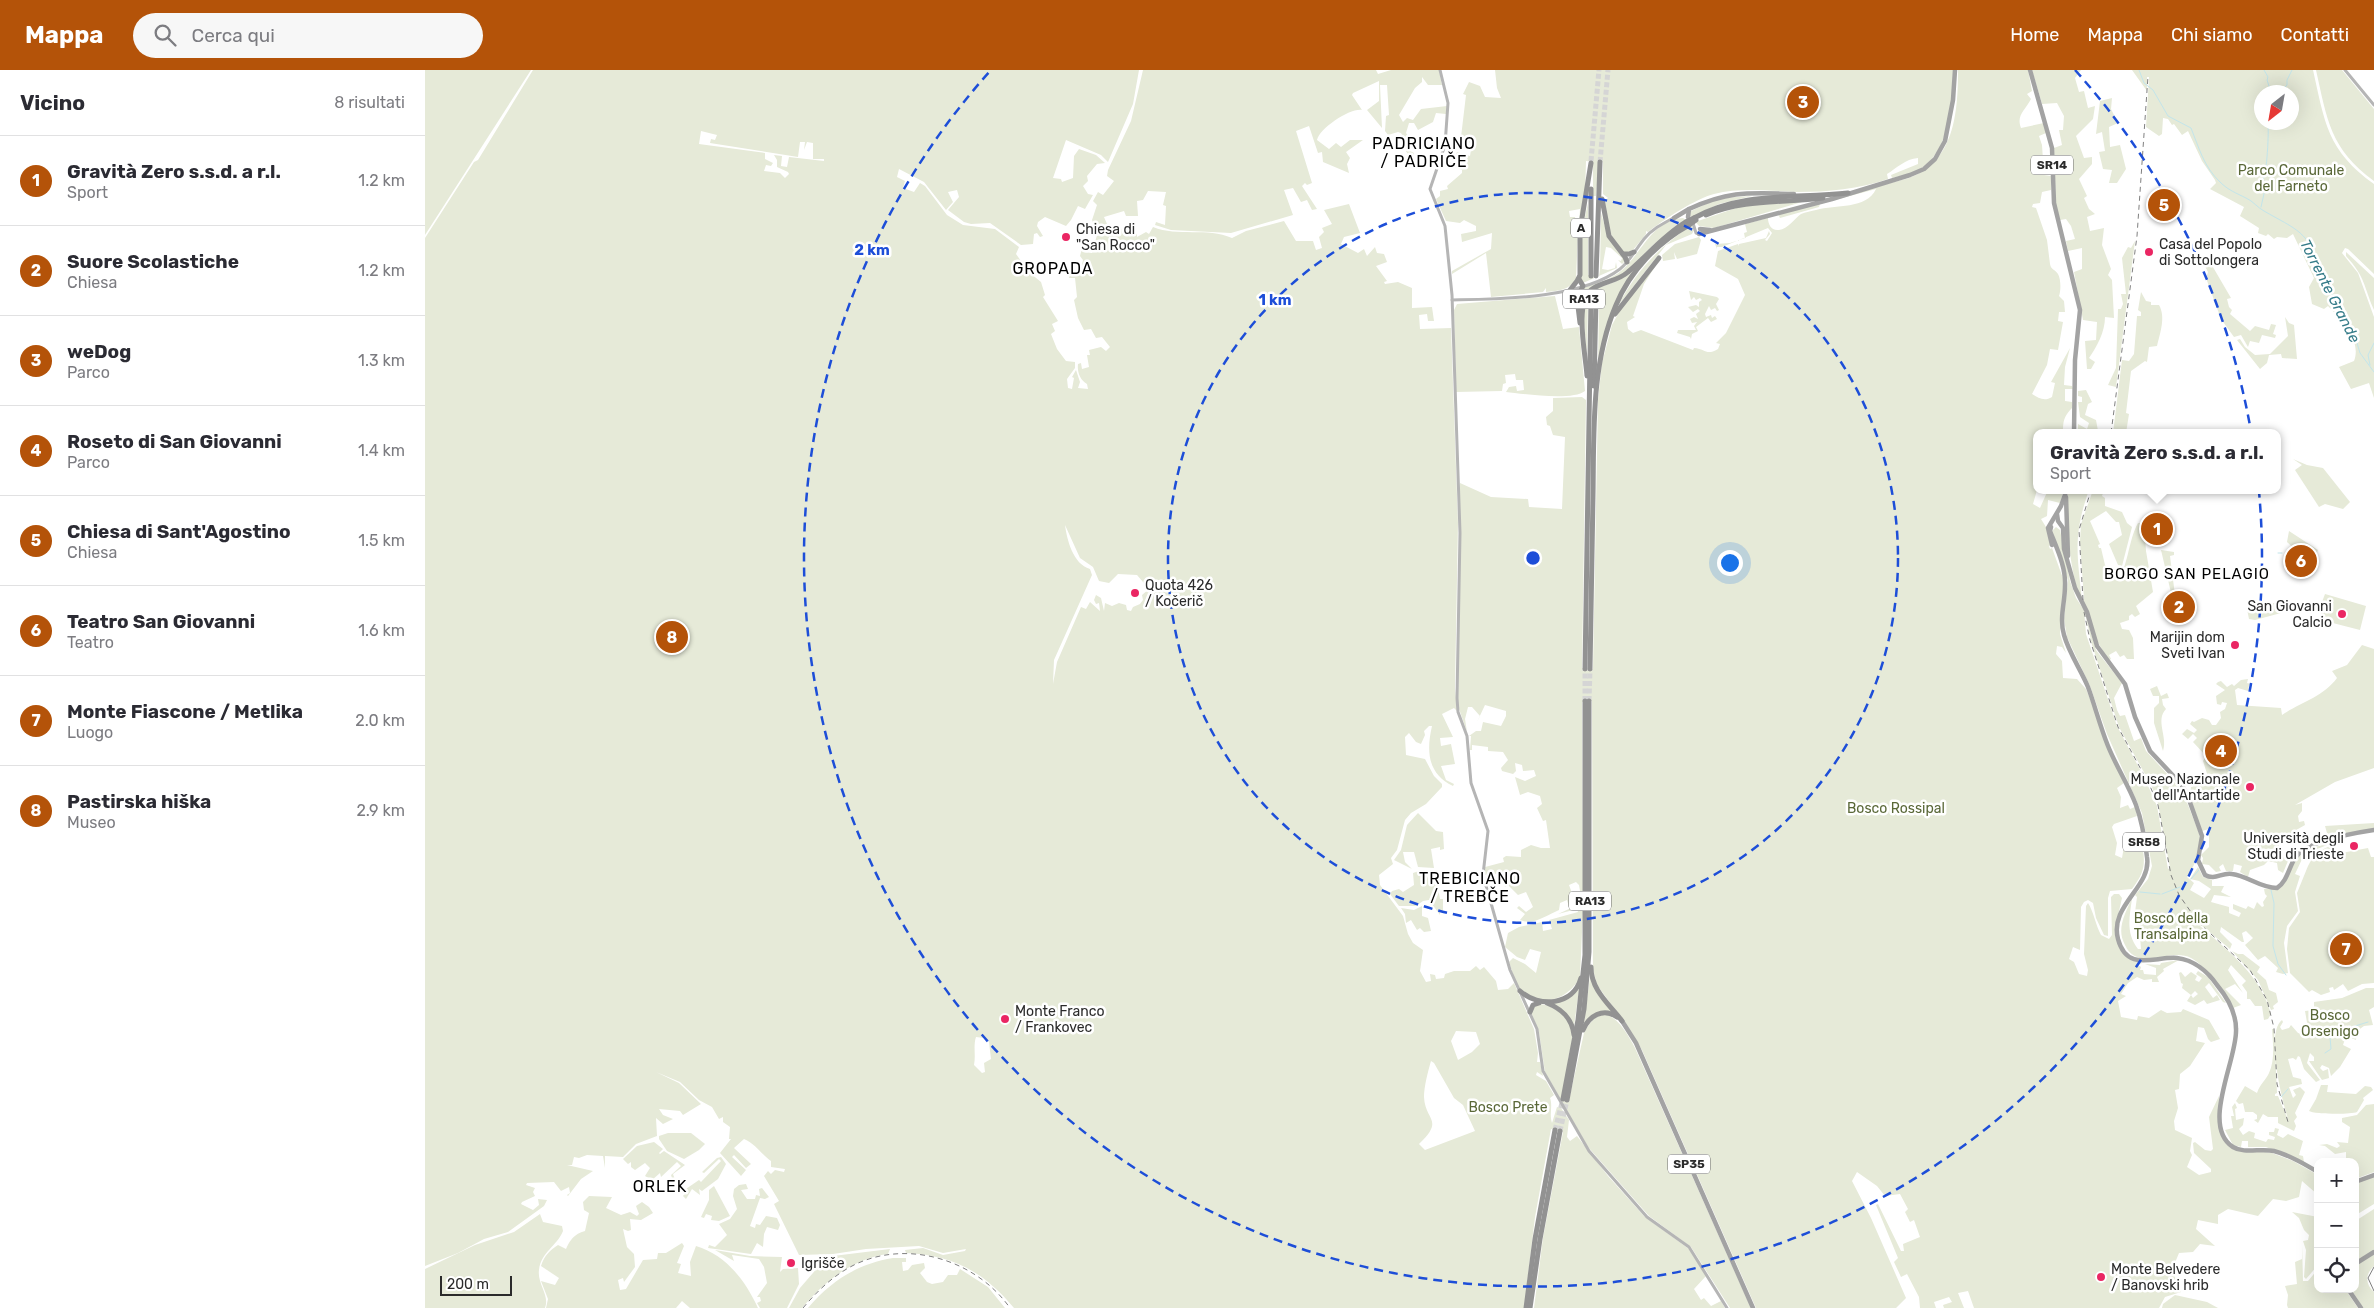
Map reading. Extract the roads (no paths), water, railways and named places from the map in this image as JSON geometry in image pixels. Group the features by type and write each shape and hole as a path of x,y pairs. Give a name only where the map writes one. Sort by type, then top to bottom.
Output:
{"highway":[{"name":"A","path":"1579,279 1581,230 1591,162 1594,276 1600,163 1606,227 1613,244 1622,253 1627,262"},
{"name":"RA13","path":"1588,669 1592,428 1582,310 1588,293 1597,286 1622,277 1655,244 1691,221 1728,203 1750,198 1848,192"},
{"name":"RA13","path":"1592,428 1600,365 1608,328 1624,289 1640,266 1660,245 1691,221"},
{"path":"1622,253 1629,254 1634,252"},
{"path":"1608,328 1619,308 1659,258"},
{"path":"1577,298 1568,290 1579,279 1583,286 1577,298 1584,342"},
{"path":"1593,298 1595,336 1592,428 1593,298"},
{"name":"RA13","path":"1565,1099 1571,1069 1587,980 1590,914 1587,701 1584,971 1571,1069"},
{"path":"1526,1004 1564,998 1579,983 1583,963 1585,900"},
{"path":"1590,914 1592,978 1600,996 1622,1021"},
{"path":"1520,991 1532,1002"},
{"path":"1529,1012 1532,1002"},
{"path":"1543,1002 1563,1011 1572,1025 1574,1034 1571,1069"},
{"path":"1571,1069 1583,1030 1590,1019 1605,1012 1613,1014 1622,1021"},
{"path":"1526,1308 1535,1239 1558,1130 1530,1308"}],"main road":[{"path":"1440,70 1448,103 1445,145 1430,189 1445,228 1453,308 1459,534 1457,706 1467,736 1471,783 1487,831 1483,875 1509,970 1526,1004 1538,1035 1543,1071 1585,1145 1647,1217 1689,1247 1727,1308"},
{"path":"1689,209 1691,221 1698,232 1714,230 1913,174 1935,159 1947,135 1953,100 1955,70"},
{"name":"SR14","path":"2030,70 2052,148 2054,203 2081,310 2075,360 2074,429"},
{"path":"2345,70 2374,105"},
{"path":"1452,300 1568,290 1583,286 1612,274 1627,262 1652,231 1689,209 1711,199 1731,194 1848,192"},
{"path":"1674,218 1681,215 1691,221"},
{"path":"1452,295 1463,300"},
{"path":"1453,308 1463,300"},
{"path":"2051,525 2065,494"},
{"path":"2066,494 2065,515 2069,566"},
{"path":"2057,514 2059,523 2063,528 2065,556 2078,597 2087,612 2095,642 2125,684 2135,717 2150,751 2181,784 2187,794 2202,836 2198,860 2206,876 2212,878 2228,873 2235,874 2261,886 2277,888 2282,884 2295,858 2304,849 2334,839 2374,830"},
{"path":"2051,525 2059,523 2065,515"},
{"path":"2059,523 2066,529"},
{"path":"2051,525 2060,527 2063,538"},
{"name":"SR58","path":"2051,525 2050,531 2064,572 2063,633 2087,687 2112,754 2137,808 2147,857 2148,866 2145,877 2131,894 2119,920 2117,932 2120,944 2129,956 2140,961 2149,962 2175,958 2192,962 2210,976 2226,998 2234,1016 2237,1034 2223,1084 2220,1111 2223,1130 2231,1145 2243,1150 2275,1151 2314,1170"},
{"name":"SP35","path":"1622,1021 1636,1043 1753,1308"},
{"path":"2359,1181 2374,1175"},
{"path":"2359,1261 2374,1252"},
{"path":"2352,1293 2361,1308"}],"waterway":[{"name":"Torrente Grande","path":"2139,70 2144,83 2153,90 2168,116 2191,128 2199,150 2214,176 2229,189 2293,228 2306,239 2316,257 2319,270 2354,333 2360,353 2374,372"},
{"path":"2264,70 2268,77 2269,85"},
{"path":"2287,85 2287,80 2292,70"},
{"path":"2261,207 2266,185 2263,179 2267,161 2268,130"},
{"path":"2370,365 2368,355 2374,343"},
{"path":"2191,879 2199,870"},
{"path":"2182,886 2188,882"},
{"path":"2162,894 2180,887"},
{"path":"2271,890 2274,903 2273,946 2278,964 2286,975"},
{"path":"2140,892 2160,894"},
{"path":"2325,1053 2331,1049 2330,1037 2333,1033 2368,1022"},
{"path":"2281,1097 2288,1089"}],"tunnel":[{"path":"1591,161 1599,70"},
{"path":"1600,162 1608,70"},
{"path":"1596,284 1596,298"},
{"path":"1585,669 1585,701"},
{"path":"1589,701 1590,669"},
{"path":"1555,1130 1563,1099"},
{"path":"1560,1131 1567,1100"}],"tram line":[{"path":"2374,1267 2368,1278 2374,1291"}],"railway":[{"path":"2112,429 2137,236 2148,76"},
{"path":"2083,600 2079,530 2090,494"},
{"path":"2084,612 2090,640 2118,727 2150,786 2158,805 2171,875 2179,895 2198,922 2250,970 2267,1000 2274,1028 2277,1084 2288,1122"},
{"path":"803,1308 827,1283 848,1268 877,1257 898,1254 920,1255 941,1259 961,1267 980,1278 1010,1308"}],"place":[{"name":"weDog","path":"1803,102"},
{"name":"Chiesa di Sant'Agostino","path":"2164,205"},
{"name":"Chiesa di \"San Rocco\"","path":"1066,237"},
{"name":"Casa del Popolo di Sottolongera","path":"2149,252"},
{"name":"Gravità Zero s.s.d. a r.l.","path":"2157,529"},
{"name":"Teatro San Giovanni","path":"2301,561"},
{"name":"Quota 426 / Kočerič","path":"1135,593"},
{"name":"Suore Scolastiche","path":"2179,607"},
{"name":"San Giovanni Calcio","path":"2342,614"},
{"name":"Pastirska hiška","path":"672,637"},
{"name":"Marijin dom Sveti Ivan","path":"2235,645"},
{"name":"Roseto di San Giovanni","path":"2221,751"},
{"name":"Museo Nazionale dell'Antartide","path":"2250,787"},
{"name":"Università degli Studi di Trieste","path":"2354,846"},
{"name":"Monte Fiascone / Metlika","path":"2346,949"},
{"name":"Monte Franco / Frankovec","path":"1005,1019"},
{"name":"Igrišče","path":"791,1263"},
{"name":"Monte Belvedere / Banovski hrib","path":"2101,1277"}],"district":[{"name":"PADRICIANO / PADRIČE","path":"1424,152"},
{"name":"GROPADA","path":"1053,268"},
{"name":"BORGO SAN PELAGIO","path":"2187,574"},
{"name":"TREBICIANO / TREBČE","path":"1470,887"},
{"name":"ORLEK","path":"660,1186"}],"park label":[{"name":"Parco Comunale del Farneto","path":"2291,178"},
{"name":"Bosco Rossipal","path":"1896,808"},
{"name":"Bosco della Transalpina","path":"2171,926"},
{"name":"Bosco Orsenigo","path":"2330,1024"},
{"name":"Bosco Prete","path":"1508,1107"}]}
